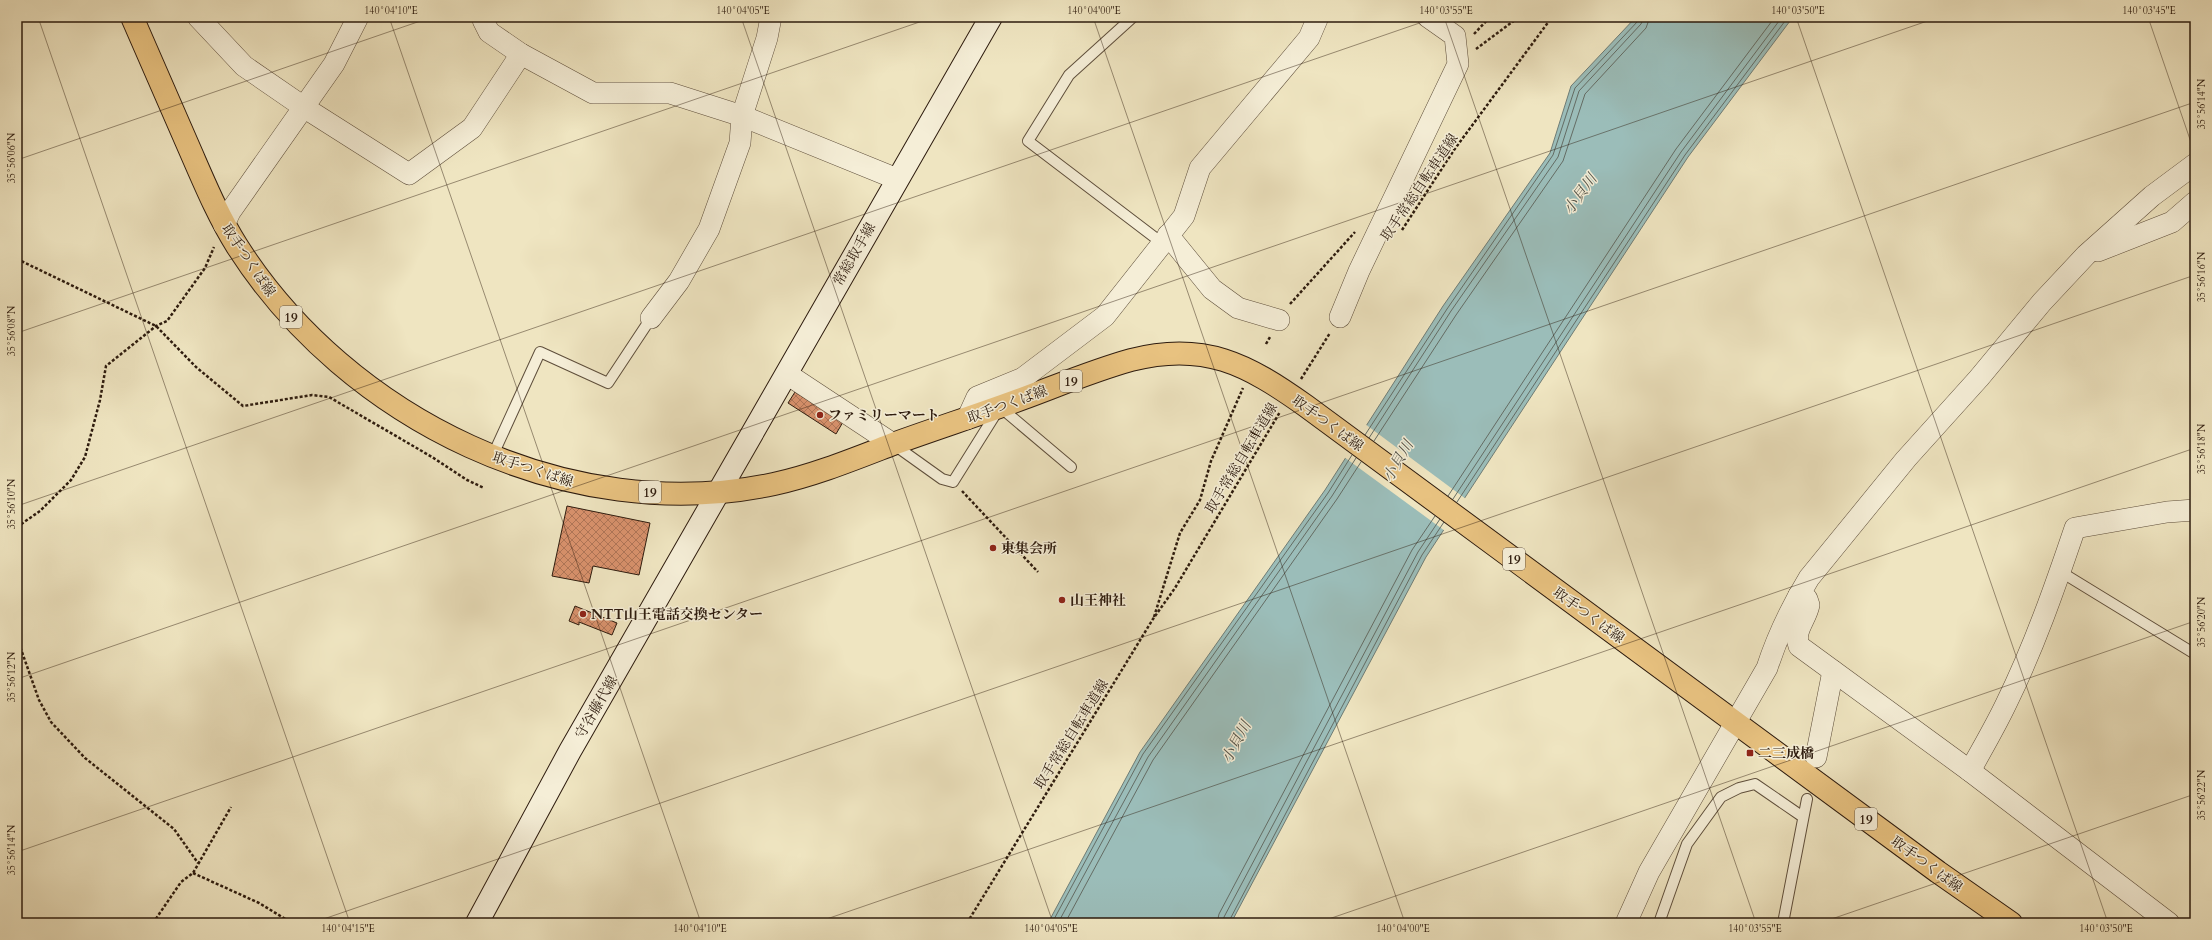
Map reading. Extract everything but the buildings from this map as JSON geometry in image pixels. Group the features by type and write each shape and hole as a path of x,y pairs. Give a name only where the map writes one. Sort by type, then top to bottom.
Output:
{"main road":[{"name":"取手つくば線","path":"132,17 224,225 267,289 295,321 320,346 380,395 419,418 492,457 552,478 582,484 650,492 718,492 792,479 834,467 893,444 1000,407 1116,364 1169,352 1193,353 1241,366 1266,378 1298,401 1938,872 2011,923"},
{"name":"常総取手線","path":"718,492 991,17"},
{"name":"守谷藤代線","path":"477,923 570,751 718,492"}],"street":[{"path":"198,17 244,66 305,108 409,174 472,128 521,54"},
{"path":"224,225 230,212 305,108 334,64 358,17"},
{"path":"484,17 483,20 489,32 521,54 592,93 670,93 742,116 897,179"},
{"path":"651,318 679,281 709,229 740,143 742,116 767,38 771,17"},
{"path":"966,419 978,397 1023,378 1105,316 1184,216 1200,168 1309,38 1318,17"},
{"path":"1340,317 1359,271 1458,64 1455,36 1428,17"},
{"path":"1626,923 1649,872 1728,718 1767,668 1774,646 1809,578 1906,459 1979,378 2042,302 2086,255 2152,196 2195,164"},
{"path":"2086,255 2172,222 2195,202"},
{"path":"1165,239 1212,289 1238,308 1279,320"},
{"path":"786,374 893,444"},
{"path":"1970,771 2006,704 2024,666 2061,572 2075,528 2167,512 2195,510"},
{"path":"1799,595 1807,599 1809,605 1798,630 1797,640 1799,646 1970,771 2169,923"},
{"path":"1816,757 1833,671"}],"lane":[{"path":"1133,17 1070,75 1028,140 1165,239"},
{"path":"492,457 540,352 608,383 651,318"},
{"path":"893,444 942,479 953,482 1000,407 1072,467"},
{"path":"2061,572 2195,654"},
{"path":"1659,923 1687,844 1721,797 1739,788 1755,784 1803,817"},
{"path":"1783,923 1807,799"}],"path":[{"path":"1458,64 1519,17"},
{"name":"取手常総自転車道線","path":"1400,233 1454,150 1552,17"},
{"path":"17,527 40,512 71,480 84,457 100,400 106,366 156,326 167,321 205,268 224,225"},
{"path":"1266,344 1284,311 1351,237 1359,226"},
{"path":"17,259 156,326 196,367 243,406 312,395 329,397 432,457 467,480 484,488"},
{"name":"取手常総自転車道線","path":"967,923 1153,619 1175,588 1264,438 1298,401 1340,317"},
{"path":"1153,619 1180,533 1200,500 1211,461 1244,384"},
{"path":"953,482 1038,572"},
{"path":"17,638 39,700 51,722 84,758 174,829 198,863"},
{"path":"153,923 181,882 193,873 231,807"},
{"path":"193,873 259,903 292,923"}],"water":[{"name":"小貝川","path":"1636,17 1793,17 1688,157 1426,557 1231,923 1048,923 1140,752 1325,490 1443,306 1550,153 1571,86"}],"pier":[{"path":"1365,424 1466,499 1445,531 1344,457"}],"place":[{"name":"ファミリーマート","path":"820,415"},
{"name":"東集会所","path":"993,548"},
{"name":"山王神社","path":"1062,600"},
{"name":"NTT山王電話交換センター","path":"583,614"},
{"name":"二三成橋","path":"1750,753"}]}
